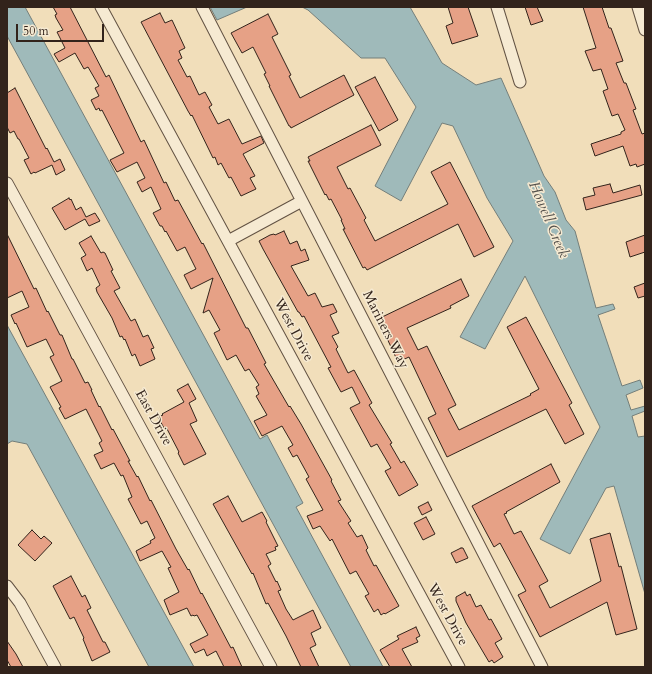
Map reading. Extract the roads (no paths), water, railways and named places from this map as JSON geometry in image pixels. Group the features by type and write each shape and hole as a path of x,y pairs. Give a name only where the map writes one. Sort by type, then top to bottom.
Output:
{"street":[{"name":"West Drive","path":"101,7 459,667"},
{"name":"Mariners Way","path":"202,7 542,667"},
{"path":"496,7 520,82"},
{"path":"638,7 645,30"},
{"name":"East Drive","path":"7,183 271,667"},
{"path":"228,241 302,201"},
{"path":"7,586 20,603 55,667"}],"water":[{"path":"7,7 25,7 260,439 267,435 303,503 296,507 383,667 351,667 7,36"},
{"path":"210,7 247,7 217,20"},
{"name":"Howell Creek","path":"302,7 410,7 442,63 476,85 501,78 544,176 555,192 566,220 575,231 596,308 613,304 615,309 598,315 622,386 640,380 643,388 626,395 631,410 645,406 645,411 632,416 638,437 645,436 645,594 614,486 606,488 570,554 540,539 600,427 525,276 485,349 460,337 513,241 487,198 453,126 442,123 401,201 375,186 416,107 385,58 361,58 308,10"},
{"path":"7,325 194,667 149,667 27,444 12,441 7,444"}]}
